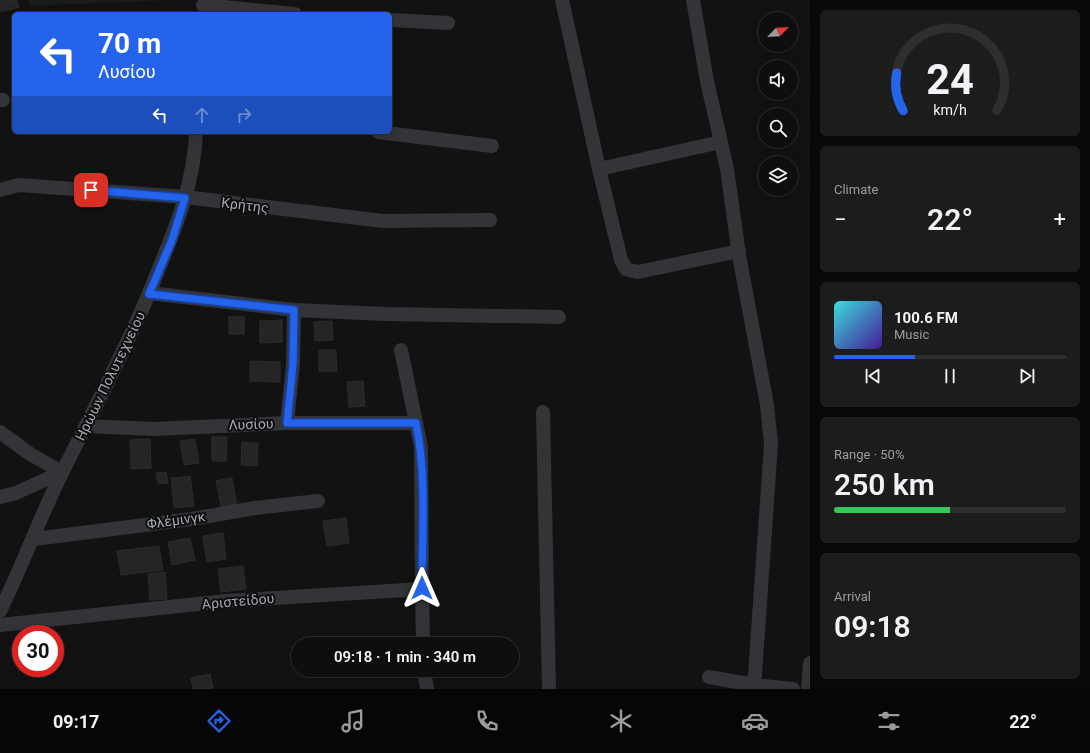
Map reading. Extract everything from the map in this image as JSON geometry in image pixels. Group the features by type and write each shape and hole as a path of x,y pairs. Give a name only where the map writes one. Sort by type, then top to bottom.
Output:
{"street":[{"path":"562,0 599,169 621,260 626,269 638,272 739,251"},
{"path":"693,0 707,81 727,169 739,251 766,405 770,444 754,687"},
{"path":"203,6 272,12"},
{"path":"392,20 448,23"},
{"name":"Ηρώων Πολυτεχνείου","path":"0,611 34,539 62,472 138,323 172,240 185,198 195,153 196,134"},
{"path":"392,134 492,146"},
{"path":"599,169 721,142"},
{"name":"Κρήτης","path":"0,190 19,185 185,198 383,221 490,220"},
{"path":"149,294 294,310 386,314 559,317"},
{"path":"287,423 293,364 294,310"},
{"path":"401,350 421,448 423,637"},
{"path":"543,412 549,689"},
{"name":"Λυσίου","path":"86,426 153,429 287,423 416,423"},
{"path":"0,432 30,454 62,472"},
{"path":"0,497 16,493 62,472"},
{"name":"Φλέμινγκ","path":"34,539 192,519 255,508 318,501"},
{"name":"Αριστείδου","path":"0,625 226,601 422,588"},
{"path":"808,689 810,663"},
{"path":"425,677 427,689"},
{"path":"709,677 754,687 793,689"}],"shaded area":[{"path":"29,0 170,0 29,6"}],"building":[{"path":"0,0 17,0 19,7 0,12"},
{"path":"229,317 244,317 244,334 229,334"},
{"path":"282,320 282,342 260,343 260,321"},
{"path":"332,321 333,340 315,341 314,322"},
{"path":"319,350 336,350 337,371 319,371"},
{"path":"250,361 280,362 280,382 250,381"},
{"path":"363,381 365,406 349,407 347,382"},
{"path":"212,437 227,437 226,461 212,461"},
{"path":"150,439 151,468 131,469 130,440"},
{"path":"195,439 199,463 184,465 180,441"},
{"path":"242,442 258,443 257,466 241,465"},
{"path":"166,472 168,483 158,484 156,473"},
{"path":"190,476 194,506 174,508 171,478"},
{"path":"232,478 237,507 222,510 216,481"},
{"path":"346,518 349,543 327,546 323,521"},
{"path":"223,533 226,559 207,562 203,536"},
{"path":"190,538 195,560 172,565 168,542"},
{"path":"159,546 163,570 121,575 117,551"},
{"path":"243,566 246,589 221,592 218,569"},
{"path":"165,572 167,599 150,600 148,574"},
{"path":"210,674 213,689 193,689 191,678"}],"route":[{"path":"91,190 185,198 172,240 149,294 294,310 293,364 287,423 416,423 421,448 422,469 422,588"}]}
